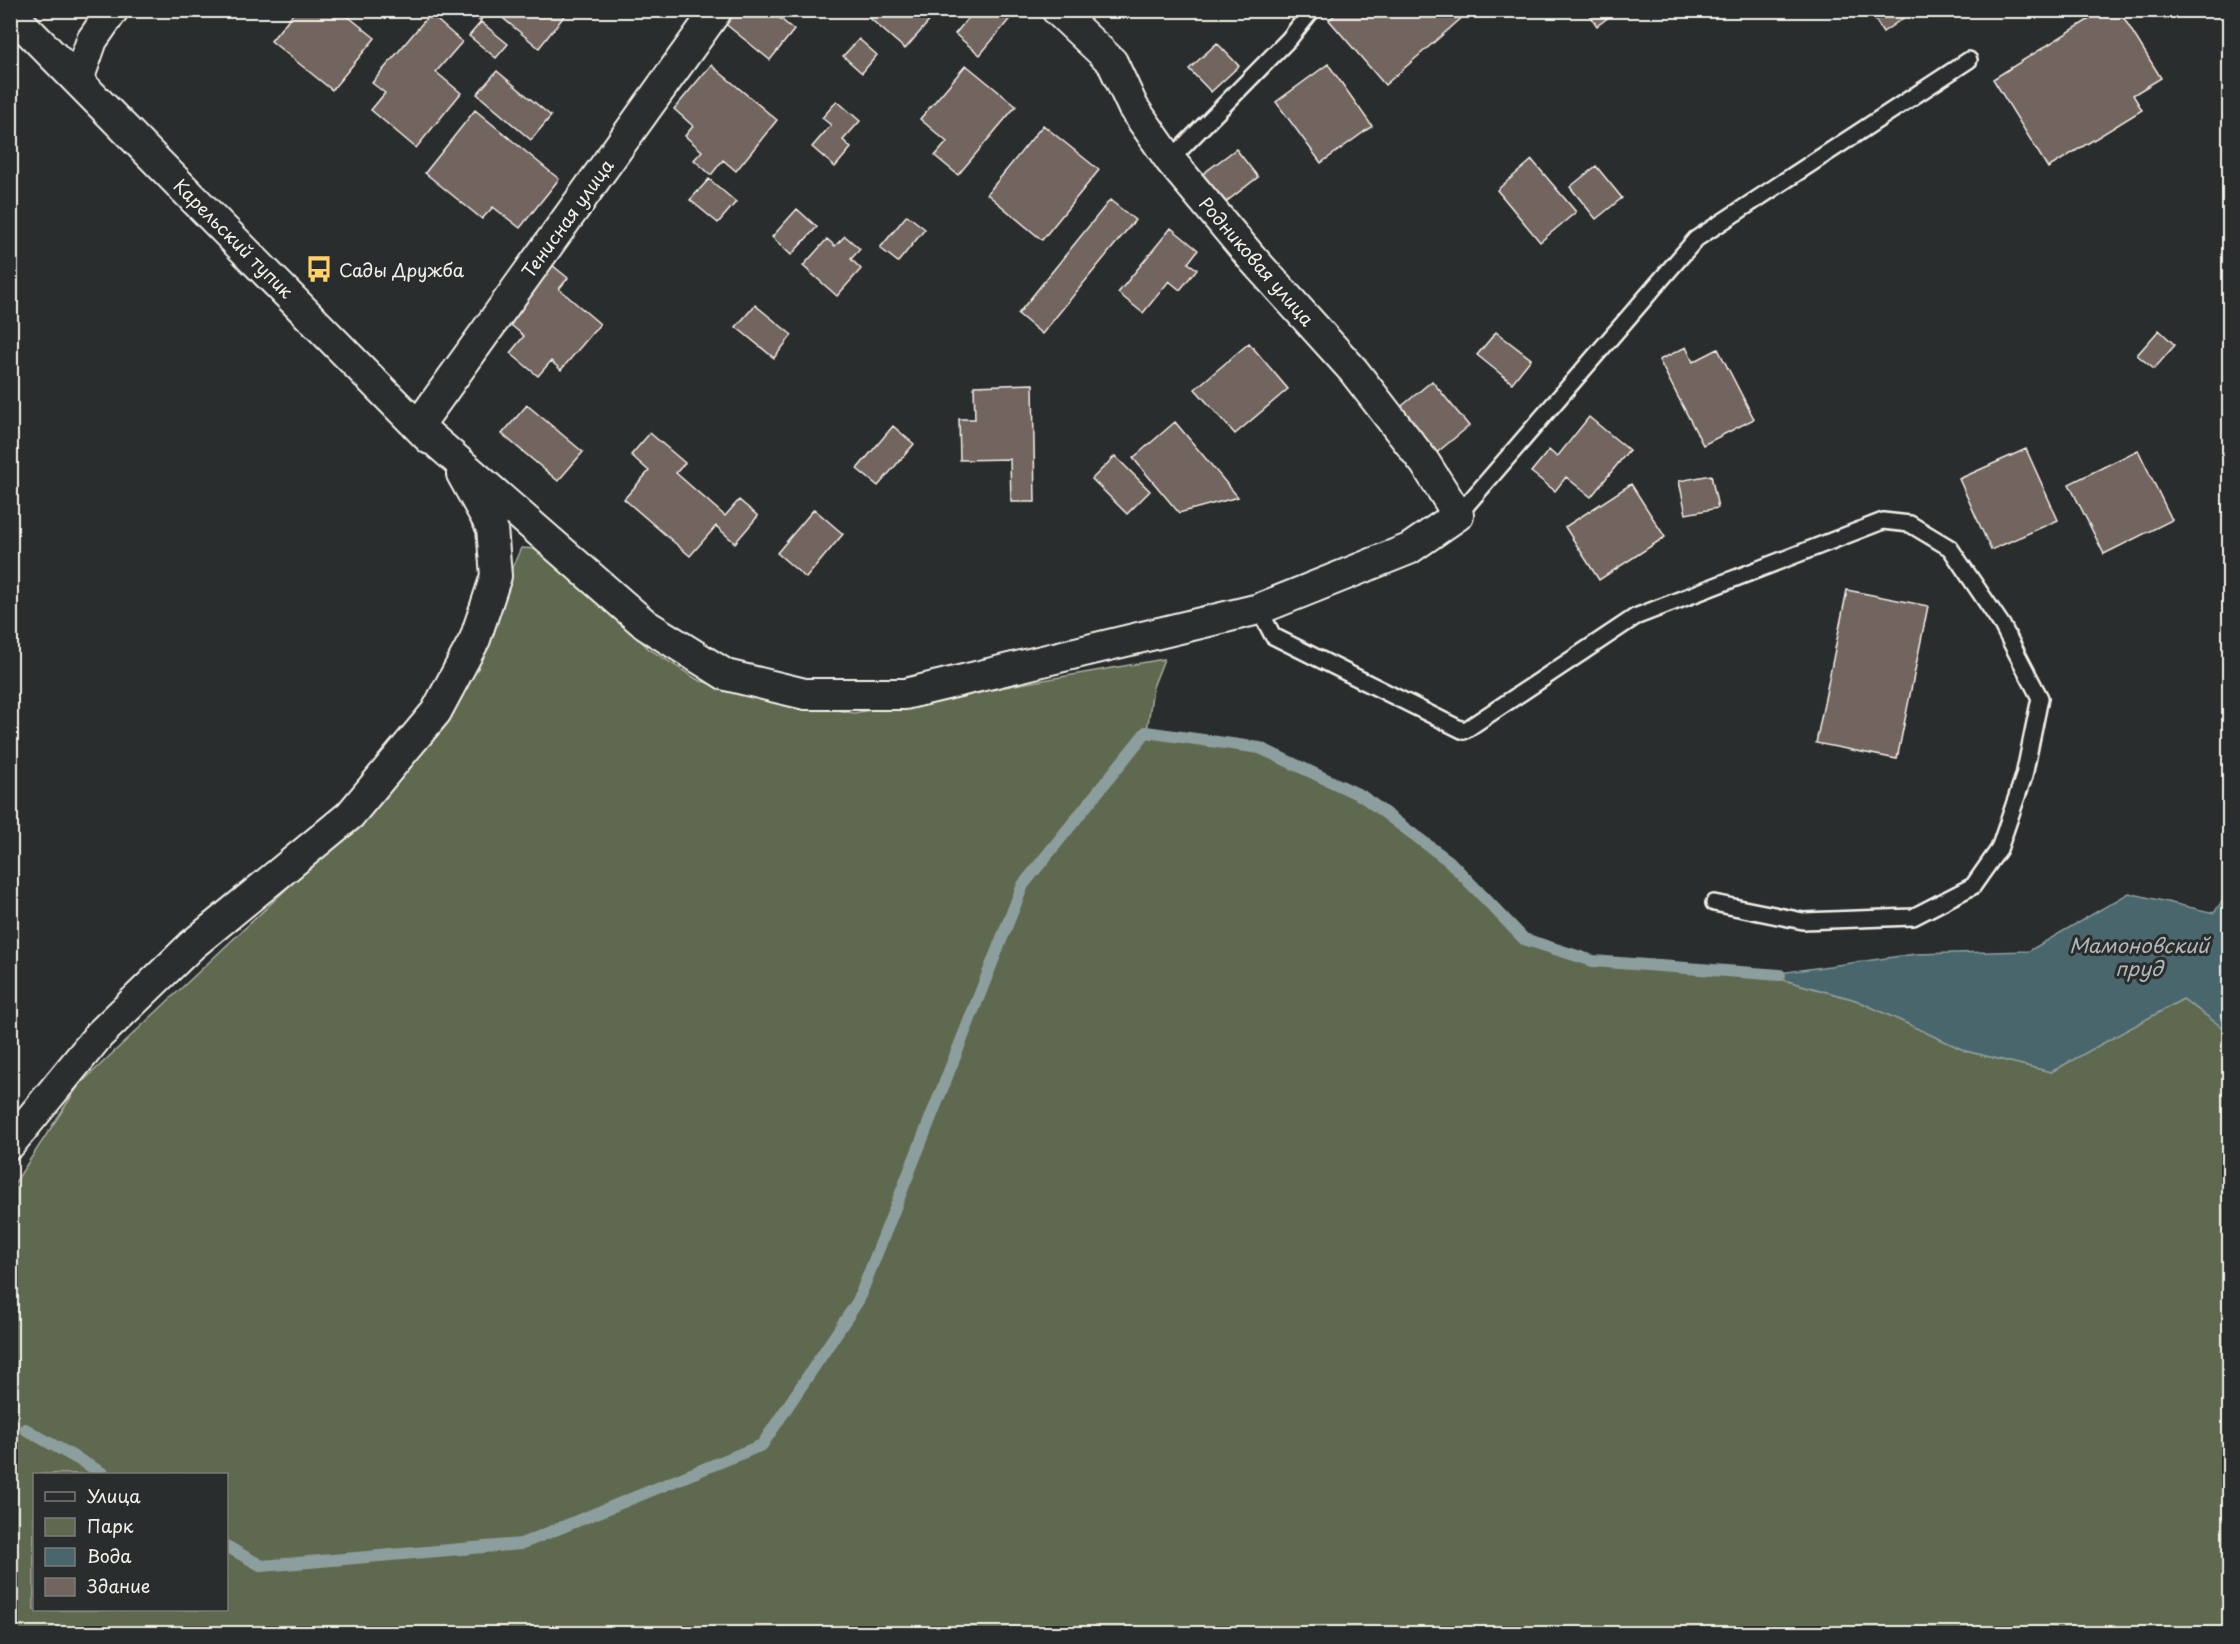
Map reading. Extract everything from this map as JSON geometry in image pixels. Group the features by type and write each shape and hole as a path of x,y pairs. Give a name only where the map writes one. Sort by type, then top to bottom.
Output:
{"street":[{"path":"78,80 92,40 113,10"},
{"name":"Тенисная улица","path":"418,426 717,10"},
{"name":"Родниковая улица","path":"1057,10 1112,62 1133,107 1170,160 1251,256 1353,370 1425,464 1458,515"},
{"name":"Карельский тупик","path":"10,12 457,465 492,528 496,576 475,639 435,712 350,815 192,945 99,1035 10,1144"},
{"path":"418,426 646,625 726,675 805,694 905,694 1260,609 1409,549 1458,515"}],"lane":[{"path":"1170,160 1289,39 1312,10"},
{"path":"1458,515 1696,239 1969,60"},
{"path":"1260,609 1273,636 1464,731 1635,617 1883,521 1910,524 1950,548 2002,625 2040,698 2024,776 1999,849 1973,886 1913,917 1803,921 1714,903"}],"green space":[{"path":"521,548 539,549 606,607 649,649 698,680 745,694 854,713 1164,659 1153,687 1147,732 1260,748 1362,796 1449,861 1524,939 1593,961 1766,975 1856,1000 1966,1051 2051,1072 2183,999 2229,1032 2229,1633 11,1633 10,1190 79,1085 392,789 461,684"}],"water":[{"name":"Мамоновский пруд","path":"2229,891 2229,1032 2183,999 2051,1072 1966,1051 1856,1000 1766,975 1915,954 2029,951 2129,893 2214,913"}],"building":[{"path":"296,10 340,10 375,38 332,90 271,41"},
{"path":"467,10 489,10 480,21"},
{"path":"493,10 569,10 539,48"},
{"path":"725,10 770,10 794,30 770,60 718,18"},
{"path":"870,10 939,10 905,49 866,15"},
{"path":"975,10 1017,10 980,55 955,34"},
{"path":"1340,10 1459,10 1464,16 1385,85 1329,20"},
{"path":"1586,10 1618,10 1597,26"},
{"path":"1869,10 1915,10 1883,32"},
{"path":"2104,10 2119,10 2161,78 2133,95 2142,110 2048,168 1993,79"},
{"path":"430,14 462,42 436,72 461,93 416,148 371,110 385,93 372,83"},
{"path":"481,22 508,44 496,58 469,36"},
{"path":"859,39 877,55 862,73 843,56"},
{"path":"1217,43 1239,66 1211,92 1189,69"},
{"path":"1328,64 1372,126 1321,163 1276,102"},
{"path":"711,65 777,120 736,171 723,160 711,175 694,160 702,151 685,136 693,126 674,109"},
{"path":"966,65 1016,106 958,175 935,156 947,142 920,119"},
{"path":"497,71 551,116 531,140 477,94"},
{"path":"837,101 860,121 843,140 851,148 835,167 812,147 831,125 822,118"},
{"path":"475,110 559,179 520,228 493,207 482,219 425,173"},
{"path":"1043,125 1099,170 1042,240 987,194"},
{"path":"1236,149 1258,177 1222,205 1200,176"},
{"path":"1532,160 1576,212 1540,242 1497,190"},
{"path":"1596,166 1622,198 1596,219 1570,187"},
{"path":"709,179 736,202 718,223 690,200"},
{"path":"1110,200 1135,220 1042,334 1018,314"},
{"path":"797,209 817,227 791,255 772,237"},
{"path":"907,215 925,229 898,262 880,248"},
{"path":"1171,228 1198,250 1188,263 1197,269 1180,290 1169,281 1143,313 1118,293"},
{"path":"845,236 860,249 851,259 861,269 837,296 803,266 827,239 835,246"},
{"path":"552,265 568,278 559,289 600,324 561,370 551,361 538,376 510,353 524,336 505,320"},
{"path":"755,305 792,335 774,358 736,327"},
{"path":"2159,330 2175,345 2154,369 2137,355"},
{"path":"1496,332 1531,359 1512,383 1477,355"},
{"path":"1249,343 1288,389 1235,434 1195,389"},
{"path":"1686,347 1693,362 1718,349 1754,419 1703,445 1659,360"},
{"path":"1432,381 1469,426 1434,455 1397,410"},
{"path":"1033,384 1035,502 1011,502 1010,459 960,460 959,419 975,419 974,386"},
{"path":"527,405 583,452 558,481 502,434"},
{"path":"1589,417 1629,450 1591,497 1566,477 1555,491 1531,472 1549,450 1557,457"},
{"path":"1175,422 1238,497 1179,513 1133,458"},
{"path":"893,426 914,444 878,486 857,469"},
{"path":"650,433 685,463 676,473 725,516 739,500 758,516 735,543 716,526 690,556 624,499 649,471 631,455"},
{"path":"2026,449 2058,520 1991,550 1959,479"},
{"path":"2138,450 2172,520 2104,554 2069,484"},
{"path":"1115,456 1150,491 1127,514 1092,479"},
{"path":"1711,475 1718,508 1686,514 1679,481"},
{"path":"1631,484 1665,537 1599,580 1565,527"},
{"path":"814,509 843,534 806,578 777,553"},
{"path":"1847,590 1928,606 1897,759 1816,743"}],"waterway":[{"path":"228,1547 262,1566 521,1544 762,1445 858,1301 1023,885 1146,732 1260,748 1362,796 1449,861 1524,939 1593,961 1780,975"},
{"path":"25,1429 102,1473"}],"place":[{"name":"Сады Дружба","path":"319,269"}]}
